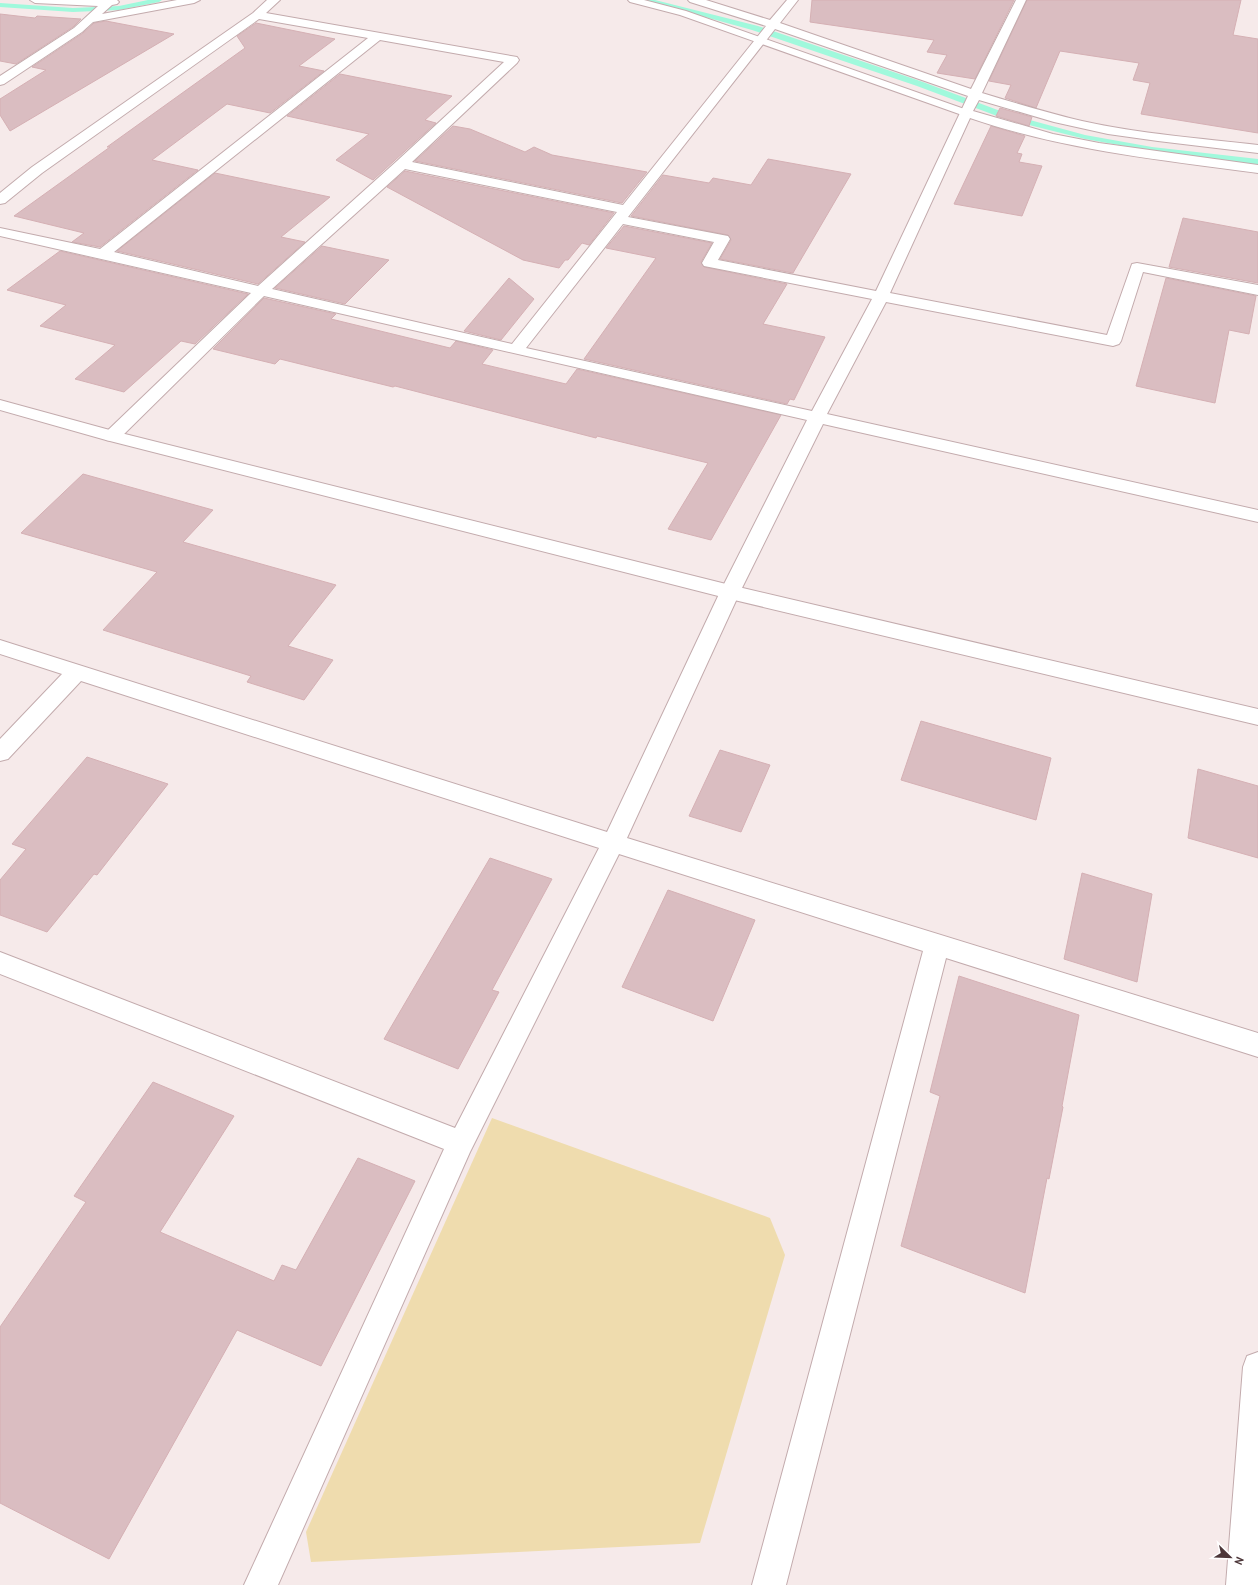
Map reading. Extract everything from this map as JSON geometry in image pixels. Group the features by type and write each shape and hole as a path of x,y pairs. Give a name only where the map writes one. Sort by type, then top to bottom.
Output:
{"street":[{"path":"35,0 82,3 126,0"},
{"path":"91,19 194,0"},
{"path":"0,200 36,170 257,15 274,0"},
{"path":"694,0 772,25 976,95 1058,119 1125,134 1258,149"},
{"path":"516,350 793,0"},
{"path":"262,1585 461,1143 613,843 730,592 818,416 881,297 966,113 1021,0"},
{"path":"0,81 78,30 109,1"},
{"path":"112,436 260,292 402,164 513,60 257,15"},
{"path":"103,254 377,37"},
{"path":"966,113 996,123 1052,138 1099,147 1258,169"},
{"path":"402,164 623,214 723,240 709,263 1113,341 1137,267 1258,290"},
{"path":"0,232 103,254 260,292 516,350 818,416 1258,516"},
{"path":"0,405 112,436 730,592 1258,717"},
{"path":"0,646 613,843 1258,1045"},
{"path":"0,753 78,671"},
{"path":"769,1585 937,945"},
{"path":"0,963 461,1143"},
{"path":"1242,1585 1258,1367"}],"lane":[{"path":"633,0 683,13 760,41 849,70 966,113"}],"shaded area":[{"path":"492,1118 770,1218 785,1255 700,1543 311,1562 306,1532"}],"building":[{"path":"812,0 1014,0 975,79 937,73 947,55 927,52 934,40 810,22"},
{"path":"1027,0 1241,0 1233,35 1258,39 1258,133 1141,114 1150,83 1133,80 1139,63 1060,51 1036,108 1005,98 1011,85 989,81"},
{"path":"0,14 35,18 37,16 81,19 73,27 16,64 0,61"},
{"path":"106,21 174,34 10,131 0,115 0,99 46,70 32,67 83,33 94,23"},
{"path":"256,23 335,39 299,66 324,71 270,113 227,104 152,160 198,170 100,247 72,242 84,233 14,216 245,48 237,36"},
{"path":"340,74 452,96 425,120 436,123 373,180 336,160 369,134 287,116"},
{"path":"1000,108 1032,117 1029,126 996,116"},
{"path":"453,126 470,129 525,152 534,147 552,155 647,172 622,203 415,161"},
{"path":"991,126 1025,136 1017,153 1022,154 1019,162 1042,166 1022,216 954,204"},
{"path":"768,159 851,174 793,273 720,259 731,240 728,235 631,216 663,175 709,183 713,178 751,185"},
{"path":"405,171 614,213 589,245 582,243 568,260 565,260 559,268 523,260 387,187"},
{"path":"215,173 330,197 281,237 305,242 258,284 117,251"},
{"path":"1183,218 1258,232 1258,283 1169,267"},
{"path":"624,226 712,243 701,262 704,267 787,284 763,324 825,337 794,400 790,399 787,404 584,359 656,258 606,248"},
{"path":"322,246 389,260 345,304 275,288"},
{"path":"60,251 248,294 195,344 181,341 124,392 75,379 115,345 40,326 66,305 7,290"},
{"path":"509,278 534,299 501,340 464,331"},
{"path":"1166,278 1256,296 1249,334 1229,330 1215,403 1136,386"},
{"path":"264,298 336,314 331,319 450,348 456,341 493,350 482,364 566,384 577,369 781,415 711,540 668,529 708,463 597,436 596,438 395,386 393,387 280,359 275,364 213,349"},
{"path":"83,474 213,510 183,542 336,585 288,646 333,660 304,700 247,682 251,676 103,630 157,572 21,533"},
{"path":"921,721 1051,758 1036,820 901,780"},
{"path":"720,750 770,765 741,832 689,816"},
{"path":"87,757 168,784 97,875 94,874 47,932 0,915 0,880 26,849 12,844"},
{"path":"1198,769 1258,786 1258,858 1188,838"},
{"path":"490,858 552,879 492,990 499,992 458,1069 384,1039"},
{"path":"1082,873 1152,894 1137,982 1064,959"},
{"path":"668,890 755,920 713,1021 622,987"},
{"path":"959,976 1079,1015 1063,1107 1049,1179 1047,1178 1025,1293 901,1246 940,1096 930,1092"},
{"path":"153,1082 234,1116 160,1232 274,1281 282,1265 296,1270 358,1158 415,1181 321,1366 237,1330 109,1559 0,1503 0,1327 86,1202 74,1196"}],"waterway":[{"path":"0,5 73,10 119,8 159,0"},
{"path":"647,0 755,28 920,84 1008,117 1085,137 1152,149 1258,162"}]}
